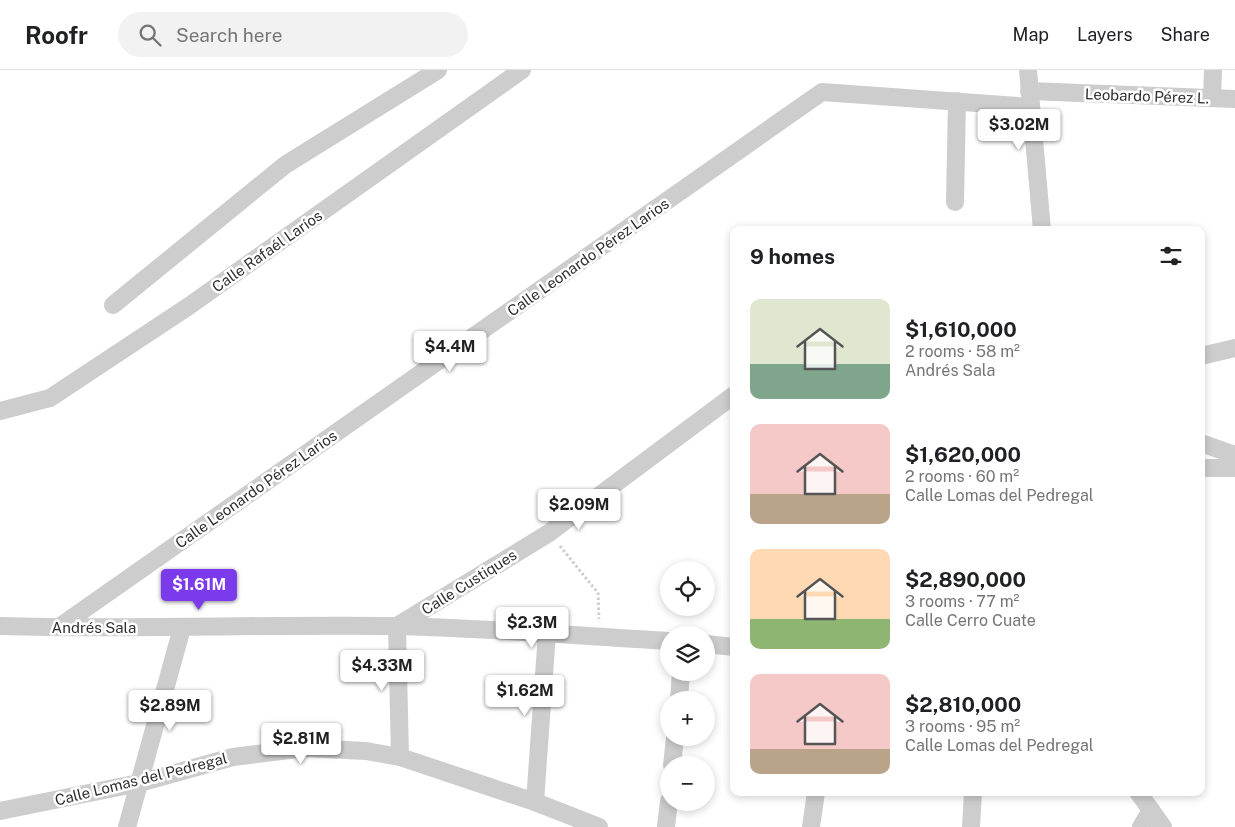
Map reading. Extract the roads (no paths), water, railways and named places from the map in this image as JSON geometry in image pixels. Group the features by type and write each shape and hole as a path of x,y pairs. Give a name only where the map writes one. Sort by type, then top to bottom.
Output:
{"street":[{"path":"113,305 285,165 438,70"},
{"name":"Calle Rafaél Laríos","path":"0,411 50,398 58,393 189,306 522,70"},
{"path":"1028,70 1042,226"},
{"path":"1212,98 1213,70"},
{"name":"Calle Leonardo Pérez Larios","path":"59,628 822,92 957,101 1030,99"},
{"name":"Leobardo Pérez L.","path":"1030,99 1235,99"},
{"path":"954,202 957,101"},
{"path":"1205,355 1235,348"},
{"name":"Calle Custiques","path":"398,626 549,533 730,398"},
{"path":"1205,444 1235,454"},
{"path":"1205,468 1235,468"},
{"name":"Andrés Sala","path":"0,626 59,628 398,626 660,640"},
{"path":"398,626 400,757"},
{"path":"127,827 182,628"},
{"path":"534,802 547,633"},
{"path":"715,645 730,647"},
{"name":"Calle Lomas del Pedregal","path":"0,811 139,783 233,757 305,748 366,751 400,757 534,802 599,827"},
{"path":"811,827 815,796"},
{"path":"971,827 974,796"},
{"path":"1141,796 1163,827"},
{"path":"1141,827 1151,810"},
{"path":"666,827 668,811"}]}
